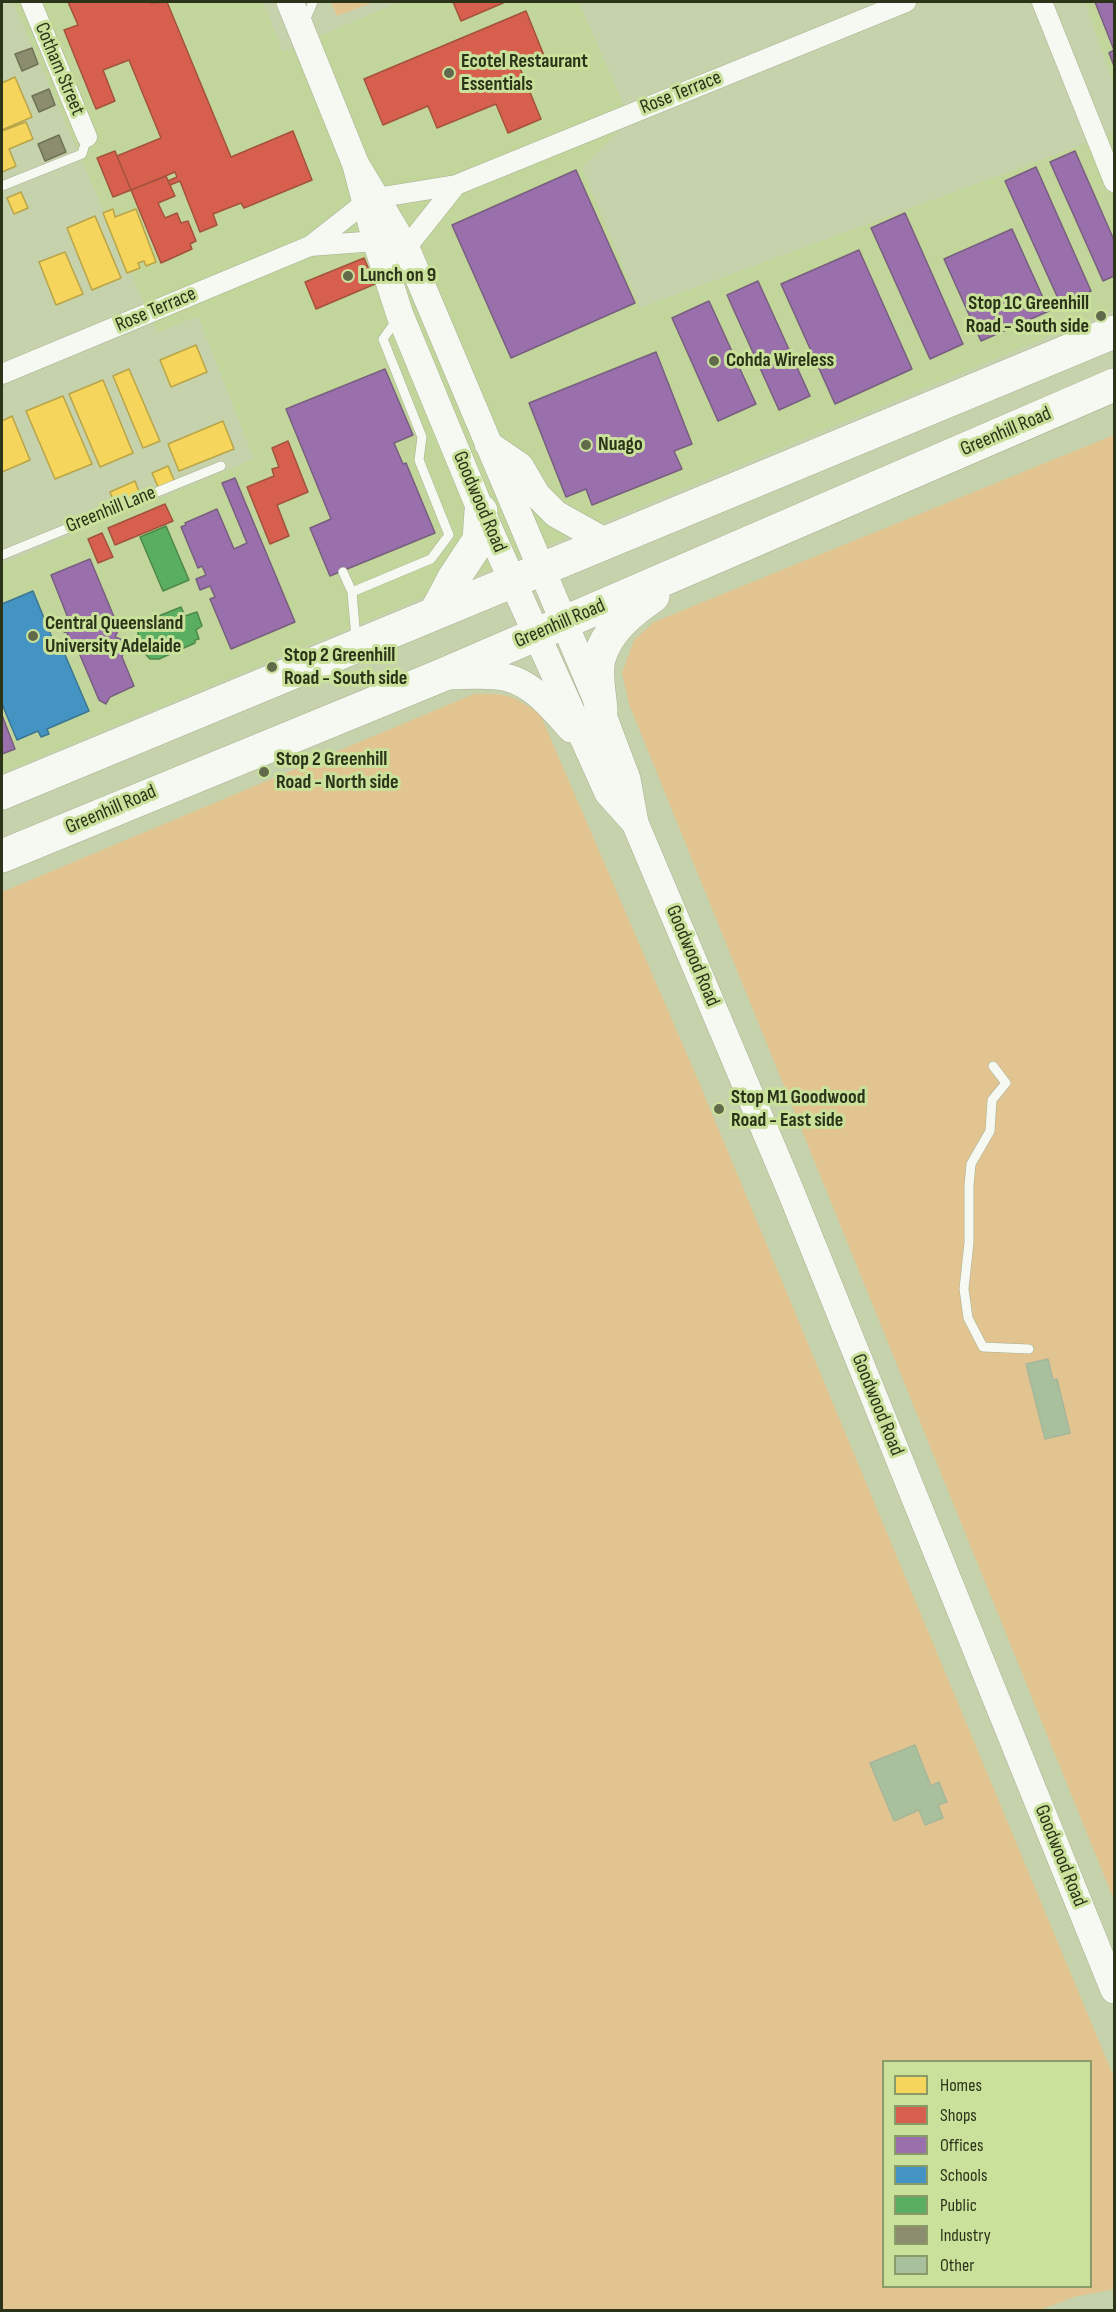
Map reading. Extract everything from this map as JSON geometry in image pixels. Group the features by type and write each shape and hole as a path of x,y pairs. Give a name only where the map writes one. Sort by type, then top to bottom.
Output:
{"highway":[{"path":"2,793 1114,332"},
{"name":"Greenhill Road","path":"2,856 440,676 1114,385"},
{"path":"906,418 919,445 934,446 984,426 1032,420"},
{"path":"436,612 454,579 480,540 481,511"},
{"path":"601,710 598,660 605,643 620,622 693,567"}],"main road":[{"name":"Goodwood Road","path":"290,2 371,200 406,248 488,444 527,574 550,629 587,748 608,793 635,823"},
{"name":"Goodwood Road","path":"371,200 376,241 400,315 481,511 527,574"},
{"path":"488,444 520,466 537,495 556,514 606,542"},
{"name":"Goodwood Road","path":"550,629 601,710 627,779 635,823 789,1187 1114,1990"},
{"path":"440,676 499,676 523,684 548,704 587,748"}],"street":[{"name":"Cotham Street","path":"31,2 87,137"},
{"name":"Rose Terrace","path":"2,374 310,246 371,200 456,185 906,2"},
{"path":"1042,2 1114,182"},
{"name":"Rose Terrace","path":"406,248 456,185"},
{"name":"Rose Terrace","path":"310,246 376,241"}],"lane":[{"path":"301,30 313,2"},
{"path":"2,186 82,154 87,137"},
{"path":"352,592 431,559 449,535 419,460 422,437 383,339 400,315"},
{"name":"Greenhill Lane","path":"2,555 221,466"},
{"path":"343,572 352,592 357,645"},
{"path":"993,1066 1006,1083 992,1100 990,1131 971,1164 969,1242 964,1289 968,1318 982,1347 1029,1349"}],"shaded area":[{"path":"13,2 263,2 283,52 399,2 579,2 630,120 582,168 640,308 1114,133 1114,309 2,773 2,564 254,459 198,316 157,333"},
{"path":"331,2 374,2 337,16"},
{"path":"1085,2 1114,2 1114,85"},
{"path":"1114,435 1114,1900 629,704 622,673 634,640 654,622"},
{"path":"474,694 509,696 540,714 698,1080 1114,2077 1114,2289 1074,2297 1040,2310 2,2310 2,892"}],"building: Homes":[{"path":"15,77 32,117 2,130 2,83"},
{"path":"26,122 33,139 9,149 16,166 2,172 2,131"},
{"path":"21,192 28,208 14,214 7,198"},
{"path":"113,209 115,217 136,209 156,262 146,266 144,261 138,263 140,268 127,273 103,213"},
{"path":"95,216 121,278 92,290 67,228"},
{"path":"65,252 83,294 56,305 39,262"},
{"path":"196,345 207,372 171,387 160,360"},
{"path":"129,369 160,441 143,448 113,376"},
{"path":"103,380 133,453 100,467 69,394"},
{"path":"63,396 92,464 55,479 26,411"},
{"path":"12,416 30,460 2,472 2,421"},
{"path":"223,421 234,449 179,471 168,444"},
{"path":"168,466 175,482 159,489 152,473"},
{"path":"135,481 141,497 116,507 110,492"}],"building: Shops":[{"path":"68,2 167,2 231,157 293,131 312,180 244,208 241,203 213,214 217,225 200,232 180,181 170,185 168,181 177,177 175,172 131,190 117,156 161,138 129,60 103,70 115,101 96,109 64,30 78,25"},
{"path":"453,2 503,2 503,3 461,21"},
{"name":"Ecotel Restaurant Essentials","path":"526,11 545,58 520,68 541,119 508,133 496,104 437,128 428,106 383,125 364,79"},
{"path":"115,151 131,190 113,197 97,158"},
{"path":"166,176 175,196 158,203 165,218 177,213 181,223 188,221 196,241 190,244 192,249 161,263 131,190"},
{"path":"364,258 375,284 316,309 305,282"},
{"path":"288,441 308,492 277,505 289,536 270,544 247,487 274,476 272,469 279,467 272,448"},
{"path":"165,504 173,521 115,545 108,528"},
{"path":"102,533 113,557 98,563 88,539"}],"building: Offices":[{"path":"1095,2 1114,2 1114,50"},
{"path":"1114,50 1114,66 1109,53"},
{"path":"1075,151 1114,240 1114,276 1103,281 1050,162"},
{"path":"1036,167 1091,291 1061,305 1005,181"},
{"path":"576,170 635,303 511,358 452,225"},
{"path":"905,213 963,344 930,359 871,228"},
{"path":"1012,229 1049,311 981,341 944,259"},
{"path":"859,250 912,369 835,404 781,284"},
{"path":"758,281 810,396 779,410 727,295"},
{"name":"Cohda Wireless","path":"709,301 756,404 718,421 672,318"},
{"path":"656,352 692,444 674,451 682,469 592,505 586,489 566,497 529,403"},
{"path":"385,369 413,435 394,443 403,464 406,463 435,533 330,576 310,528 331,519 286,409"},
{"path":"235,478 295,622 231,649 210,599 215,597 210,586 200,590 196,579 206,575 202,566 198,568 181,527 217,509 234,549 247,543 222,483"},
{"path":"90,559 119,629 115,637 128,642 122,657 134,686 110,697 106,704 99,700 77,648 70,645 71,640 66,639 68,633 64,632 68,618 51,575"},
{"path":"2,715 15,749 2,754"}],"building: Schools":[{"name":"Central Queensland University Adelaide","path":"33,591 55,645 60,643 89,711 47,729 49,734 41,737 38,731 17,740 2,704 2,604"}],"building: Public":[{"path":"166,526 189,580 163,591 140,537"},
{"path":"181,607 185,616 197,612 202,626 196,630 199,639 159,659 150,659 138,646 138,628 145,625 144,622"}],"building: Industry":[{"path":"32,48 38,64 22,71 15,54"},
{"path":"49,89 55,105 39,112 32,96"},
{"path":"59,135 66,152 45,161 38,144"}],"building: Other":[{"path":"1048,1359 1053,1380 1057,1379 1070,1433 1045,1439 1026,1364"},
{"path":"915,1745 931,1786 939,1782 947,1802 938,1805 943,1818 925,1825 919,1810 894,1821 870,1763"}],"place":[{"name":"Ecotel Restaurant Essentials","path":"449,73"},
{"name":"Lunch on 9","path":"348,276"},
{"name":"Stop 1C Greenhill Road - South side","path":"1101,316"},
{"name":"Cohda Wireless","path":"714,361"},
{"name":"Nuago","path":"586,445"},
{"name":"Central Queensland University Adelaide","path":"33,636"},
{"name":"Stop 2 Greenhill Road - South side","path":"272,667"},
{"name":"Stop 2 Greenhill Road - North side","path":"264,772"},
{"name":"Stop M1 Goodwood Road - East side","path":"719,1109"}]}
